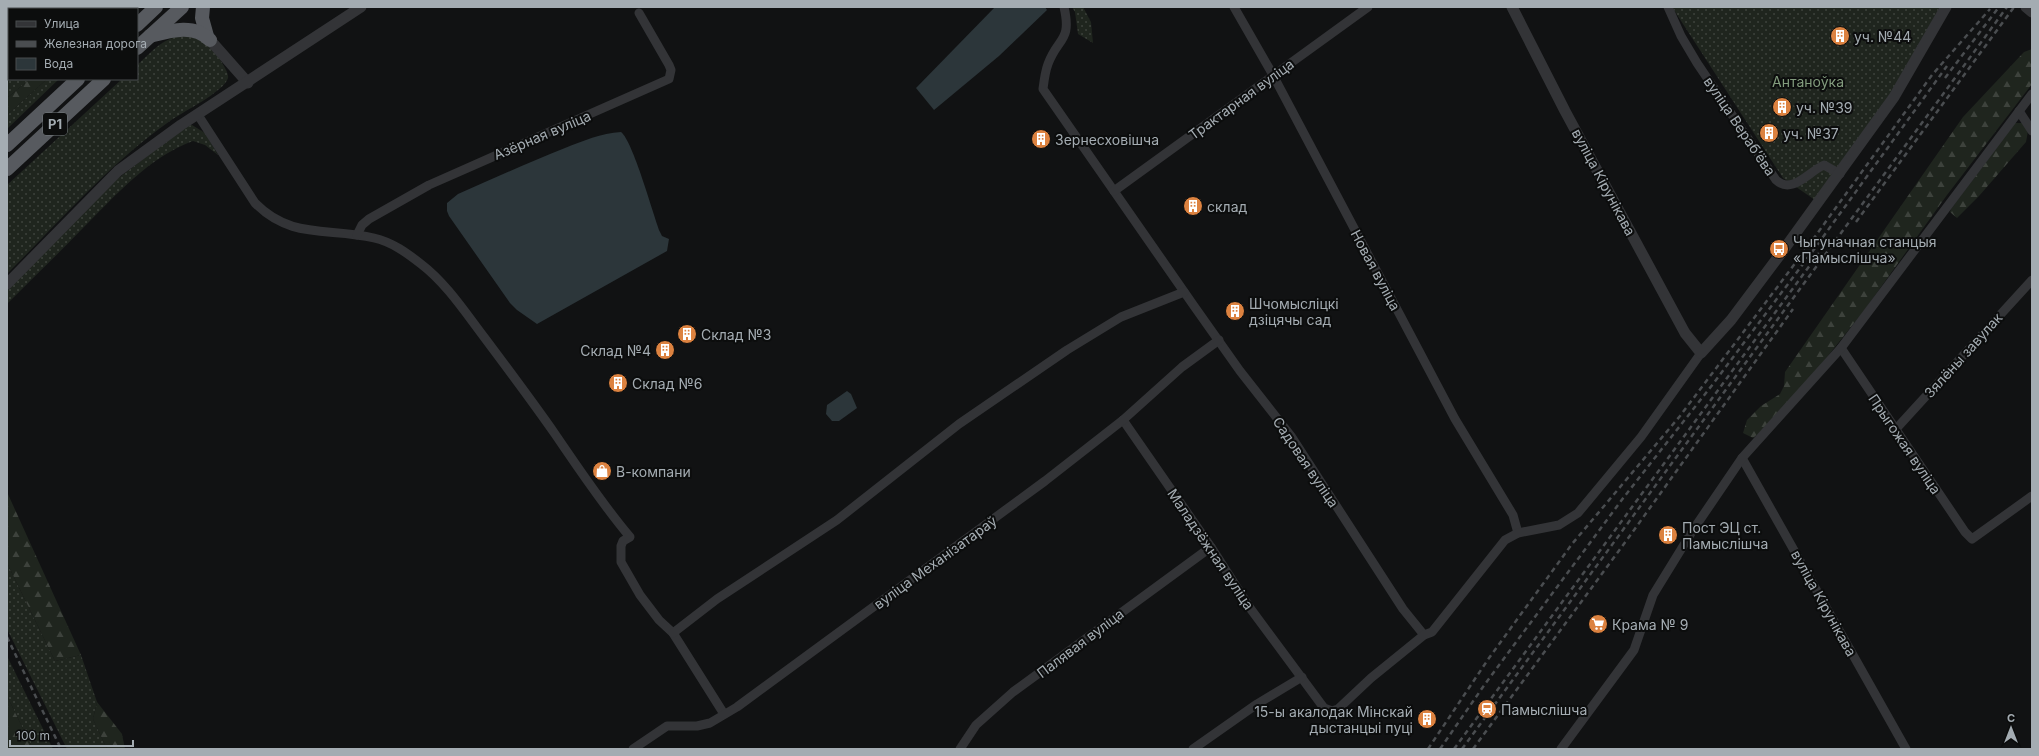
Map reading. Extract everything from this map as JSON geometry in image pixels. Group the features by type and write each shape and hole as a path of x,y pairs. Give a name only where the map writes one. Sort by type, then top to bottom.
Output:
{"highway":[{"path":"138,24 156,7"},
{"path":"138,47 182,7"},
{"path":"203,7 202,18 208,38"},
{"path":"150,36 181,30 191,30 208,38"},
{"name":"Р1","path":"7,145 77,80"},
{"name":"Р1","path":"7,169 103,80"}],"street":[{"path":"7,284 118,171 198,115 362,7"},
{"name":"Садовая вуліца","path":"1064,7 1067,22 1065,37 1048,64 1042,89 1240,371 1291,436 1403,609 1424,635"},
{"name":"Новая вуліца","path":"1234,7 1273,75 1455,419 1513,515 1518,533"},
{"name":"Трактарная вуліца","path":"1114,191 1368,7"},
{"name":"вуліца Кірунікава","path":"1512,7 1565,111 1685,333 1701,353"},
{"name":"вуліца Верабʼёва","path":"1668,7 1681,36 1776,180 1783,186 1792,186 1824,165 1840,174"},
{"path":"1424,635 1432,632 1505,540 1518,533 1559,525 1578,513 1641,437 1701,353 1731,320 1840,174 1897,93 1946,7"},
{"path":"2026,7 2032,12"},
{"name":"Азёрная вуліца","path":"357,235 362,225 369,220 428,185 669,79 671,70 669,65 639,13"},
{"path":"208,38 248,83"},
{"path":"1561,749 1634,650 1653,595 1693,530 1742,458 1841,348 2032,94"},
{"path":"2019,110 2032,130"},
{"path":"198,115 255,203 267,215 280,223 292,226 357,235 390,244 408,253 432,274 464,310 524,389 609,512 630,537 623,541 621,546 621,562 640,595 659,620 673,633 724,714"},
{"name":"Зялёны завулак","path":"1895,430 2032,280"},
{"path":"673,633 717,599 837,520 959,424 1067,350 1121,318 1184,292"},
{"name":"вуліца Механізатараў","path":"633,749 668,726 697,726 710,723 737,707 1045,481 1123,420 1182,367 1219,340"},
{"name":"Прыгожая вуліца","path":"1841,348 1895,430 1965,532 1972,539 2032,496"},
{"name":"Маладзёжная вуліца","path":"1123,420 1211,547 1250,608 1324,708 1332,711 1338,709 1372,678 1424,635"},
{"name":"вуліца Кірунікава","path":"1742,458 1906,749"},
{"name":"Палявая вуліца","path":"960,749 976,725 1013,692 1211,547"},
{"path":"1193,749 1257,704 1302,677"}],"green space":[{"path":"7,7 41,8 8,8 7,39"},
{"path":"76,7 136,7 135,8 75,8"},
{"path":"1072,7 1083,7 1091,22 1093,43 1078,34 1075,12"},
{"name":"Антаноўка","path":"1672,7 1940,7 1894,89 1815,200 1783,178"},
{"path":"187,34 204,41 207,44 226,70 228,78 225,83 211,95 170,121 126,156 85,194 7,274 7,185 121,80 138,80 138,64 159,45 178,36"},
{"path":"2032,49 2032,84 1947,195 1863,312 1815,372 1771,423 1753,438 1743,433 1747,420 1761,406 1780,394 1784,386 1785,372 1963,117 2024,52"},
{"path":"7,62 8,80 29,80 7,98"},
{"path":"29,80 46,80 7,115 7,98"},
{"path":"46,80 58,80 7,129 7,115"},
{"path":"2015,123 2022,123 2028,131 2026,142 1979,196 1957,218 1950,212 1951,209"},
{"path":"192,125 205,133 218,155 205,145 193,141 177,148 147,167 120,191 7,304 7,290 112,183 186,126"},
{"path":"7,492 81,655 55,661 7,563"},
{"path":"7,563 55,661 81,655 97,702 93,719 107,749 67,749 7,629"},
{"path":"7,656 53,749 33,749 7,696"},
{"path":"7,696 33,749 8,749 7,747"},
{"path":"97,702 122,734 125,749 107,749 93,719"}],"water":[{"path":"995,7 1045,7 1047,10 999,56 934,110 916,88"},
{"path":"621,132 626,138 637,163 660,232 662,236 669,239 667,251 537,324 517,310 510,303 449,216 447,211 447,203 458,194 552,153 592,138"},
{"path":"847,391 851,394 857,408 839,421 832,421 826,414 827,405"}],"railway":[{"path":"1945,78 1999,7"},
{"path":"1462,749 2007,7"},
{"path":"1856,222 2014,7"},
{"path":"1428,749 1489,658 1572,544 1680,416 1806,249 1932,75 1990,9"},
{"path":"1440,749 1485,684 1624,497 1713,384 1815,248 1947,66"},
{"path":"1454,749 1819,253"},
{"path":"1473,749 1629,537 1793,309"},
{"path":"7,637 61,749"}],"place":[{"name":"уч. №44","path":"1840,36"},
{"name":"уч. №39","path":"1782,107"},
{"name":"уч. №37","path":"1769,133"},
{"name":"Зернесховішча","path":"1041,139"},
{"name":"склад","path":"1193,206"},
{"name":"Чыгуначная станцыя «Памыслішча»","path":"1779,249"},
{"name":"Шчомысліцкі дзіцячы сад","path":"1235,311"},
{"name":"Склад №3","path":"687,334"},
{"name":"Склад №4","path":"665,350"},
{"name":"Склад №6","path":"618,383"},
{"name":"В-компани","path":"602,471"},
{"name":"Пост ЭЦ ст. Памыслішча","path":"1668,535"},
{"name":"Крама № 9","path":"1598,624"},
{"name":"Памыслішча","path":"1487,709"},
{"name":"15-ы акалодак Мінскай дыстанцыі пуці","path":"1427,719"}]}
